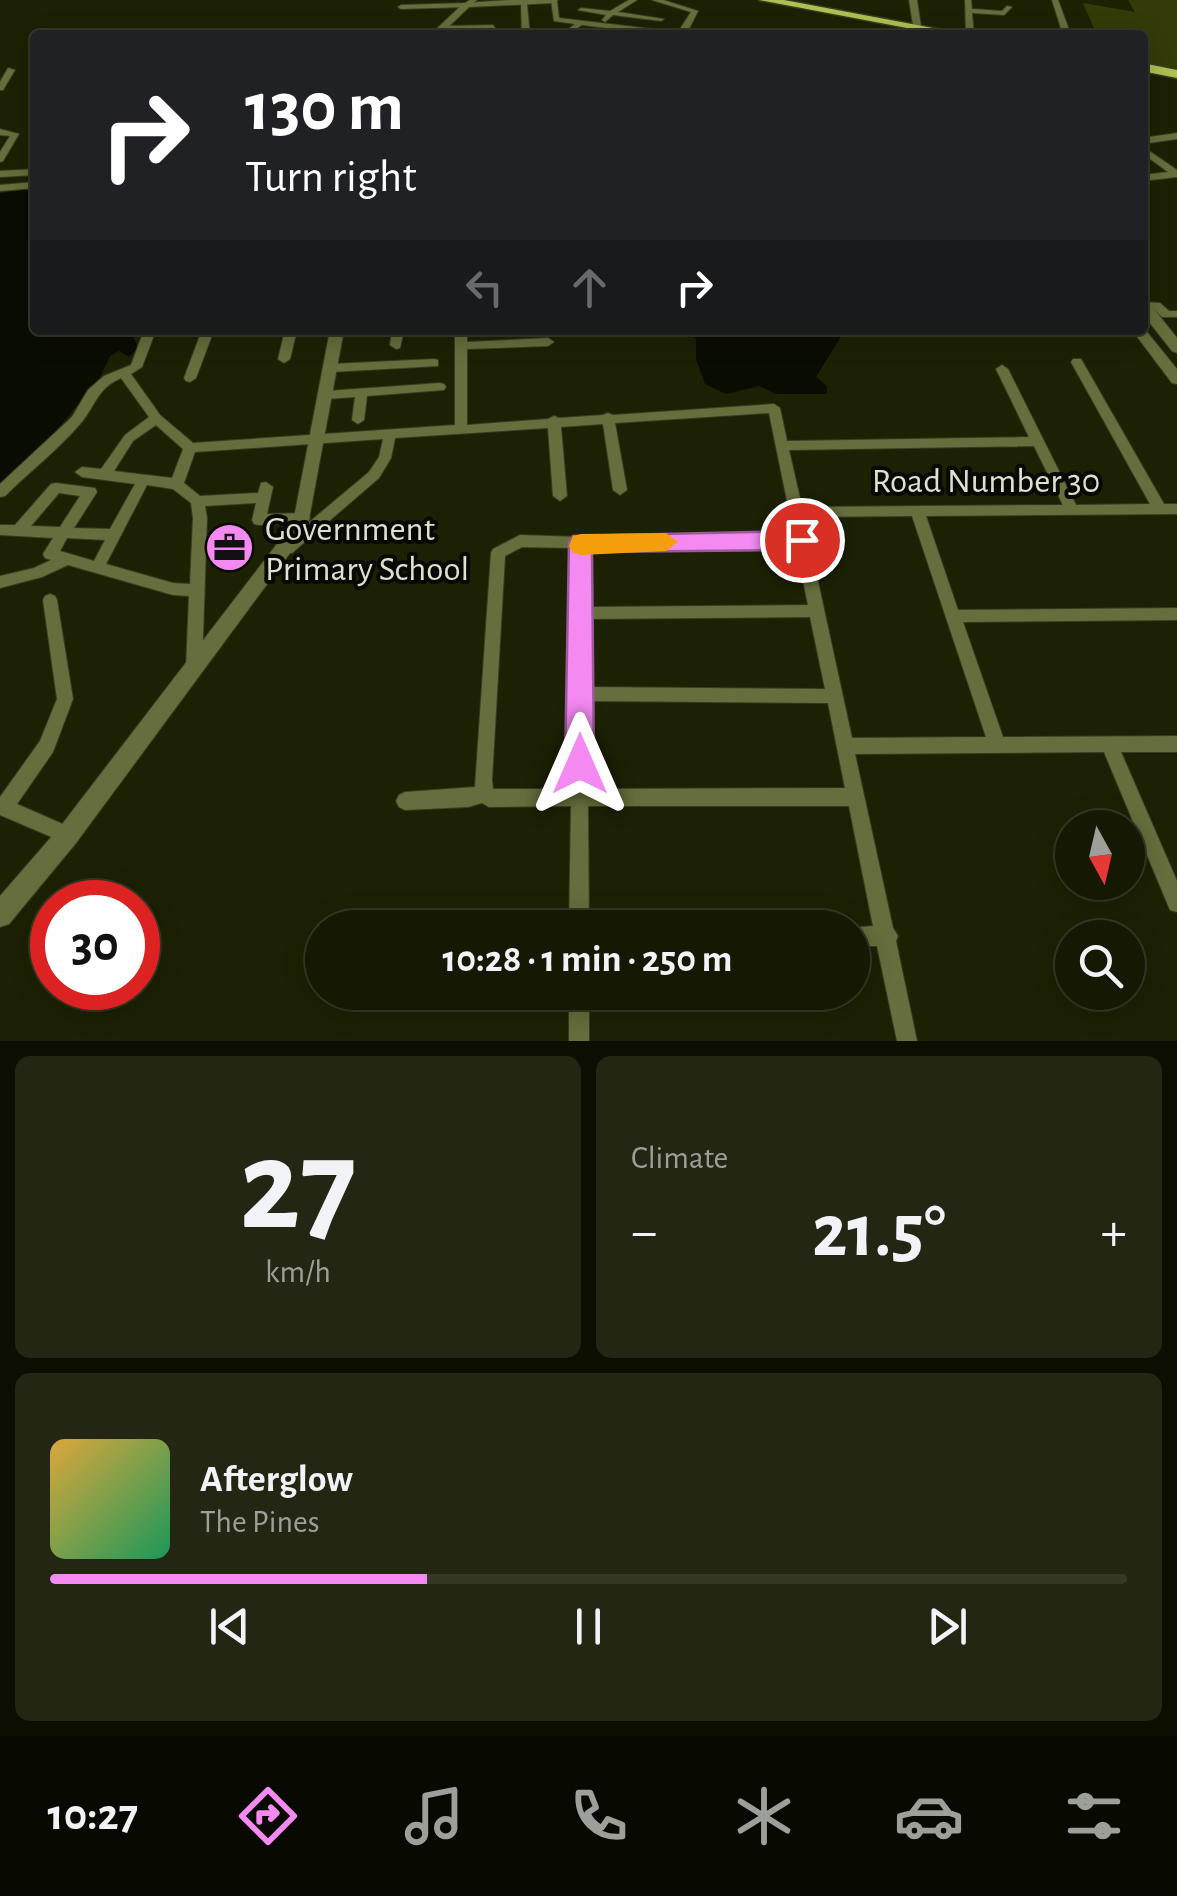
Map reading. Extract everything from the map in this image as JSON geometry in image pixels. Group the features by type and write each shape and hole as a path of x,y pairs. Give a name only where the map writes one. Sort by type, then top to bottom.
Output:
{"main road":[{"path":"750,0 924,30"},
{"path":"765,0 920,30"},
{"path":"1148,70 1177,75"}],"street":[{"path":"401,7 554,0 556,20 573,30 618,30"},
{"path":"580,0 595,1"},
{"path":"601,28 611,13 634,0"},
{"path":"656,0 695,11 684,30"},
{"path":"910,0 916,29"},
{"path":"968,0 971,11 968,30"},
{"path":"1056,0 1065,30"},
{"path":"595,1 581,10 663,16"},
{"path":"654,30 673,2"},
{"path":"441,30 470,3"},
{"path":"524,4 526,30"},
{"path":"492,30 494,5"},
{"path":"971,11 1004,13 1009,7"},
{"path":"624,8 663,16"},
{"path":"0,88 11,70"},
{"path":"0,132 15,134 0,159"},
{"path":"1148,140 1177,136"},
{"path":"1148,156 1172,174"},
{"path":"0,174 30,172"},
{"path":"0,188 30,185"},
{"path":"1148,304 1156,305 1166,315 1177,314"},
{"path":"1148,310 1177,348"},
{"path":"0,492 77,420 92,393 136,367 148,335"},
{"path":"190,378 206,335"},
{"path":"284,359 290,335"},
{"path":"0,916 68,835 281,553 303,518 336,335"},
{"path":"396,345 397,335"},
{"path":"1143,335 1177,379"},
{"path":"461,429 461,340 548,342"},
{"path":"1076,362 1160,509"},
{"path":"331,368 434,363"},
{"path":"1002,369 1072,510"},
{"path":"122,372 156,418 190,448 554,420 774,408 907,1041"},
{"path":"327,394 440,387"},
{"path":"358,420 362,392"},
{"path":"608,417 620,490"},
{"path":"104,476 130,438 156,418"},
{"path":"554,420 560,496"},
{"path":"281,553 374,475 386,458 390,434"},
{"path":"782,446 1038,440"},
{"path":"177,484 190,448"},
{"path":"82,472 177,484 197,501 200,518 194,667"},
{"path":"96,568 142,482"},
{"path":"17,532 56,488 90,492 50,554 173,589 197,590"},
{"path":"197,501 264,493 258,520 303,518"},
{"name":"Road Number 30","path":"795,512 1177,509"},
{"path":"916,511 997,745"},
{"path":"0,530 114,535"},
{"path":"484,794 498,553 520,541 802,540"},
{"path":"579,910 581,543"},
{"path":"0,582 37,574 66,559"},
{"path":"50,600 65,699 47,746 2,807 68,835"},
{"path":"580,613 816,611"},
{"path":"953,616 1177,614"},
{"path":"580,694 834,696"},
{"path":"844,746 1177,744"},
{"path":"1109,745 1177,903"},
{"path":"405,800 484,794 496,800 858,797"},
{"path":"870,936 888,936"},
{"path":"578,1010 578,1041"}],"green space":[{"path":"1128,0 1177,0 1177,69 1148,64 1148,30 1095,30 1083,3 1135,12"}],"shaded area":[{"path":"30,190 30,335 132,335 138,348 129,357 119,351 110,356 100,377 53,435 0,487 0,193"},
{"path":"690,335 842,335 816,377 827,386 827,394 777,394 759,386 726,394 705,384 696,359 696,339"}],"slow traffic":[{"path":"581,546 666,542"}],"place":[{"name":"Government Primary School","path":"230,548"}],"route":[{"path":"580,764 581,543 802,540"}]}
